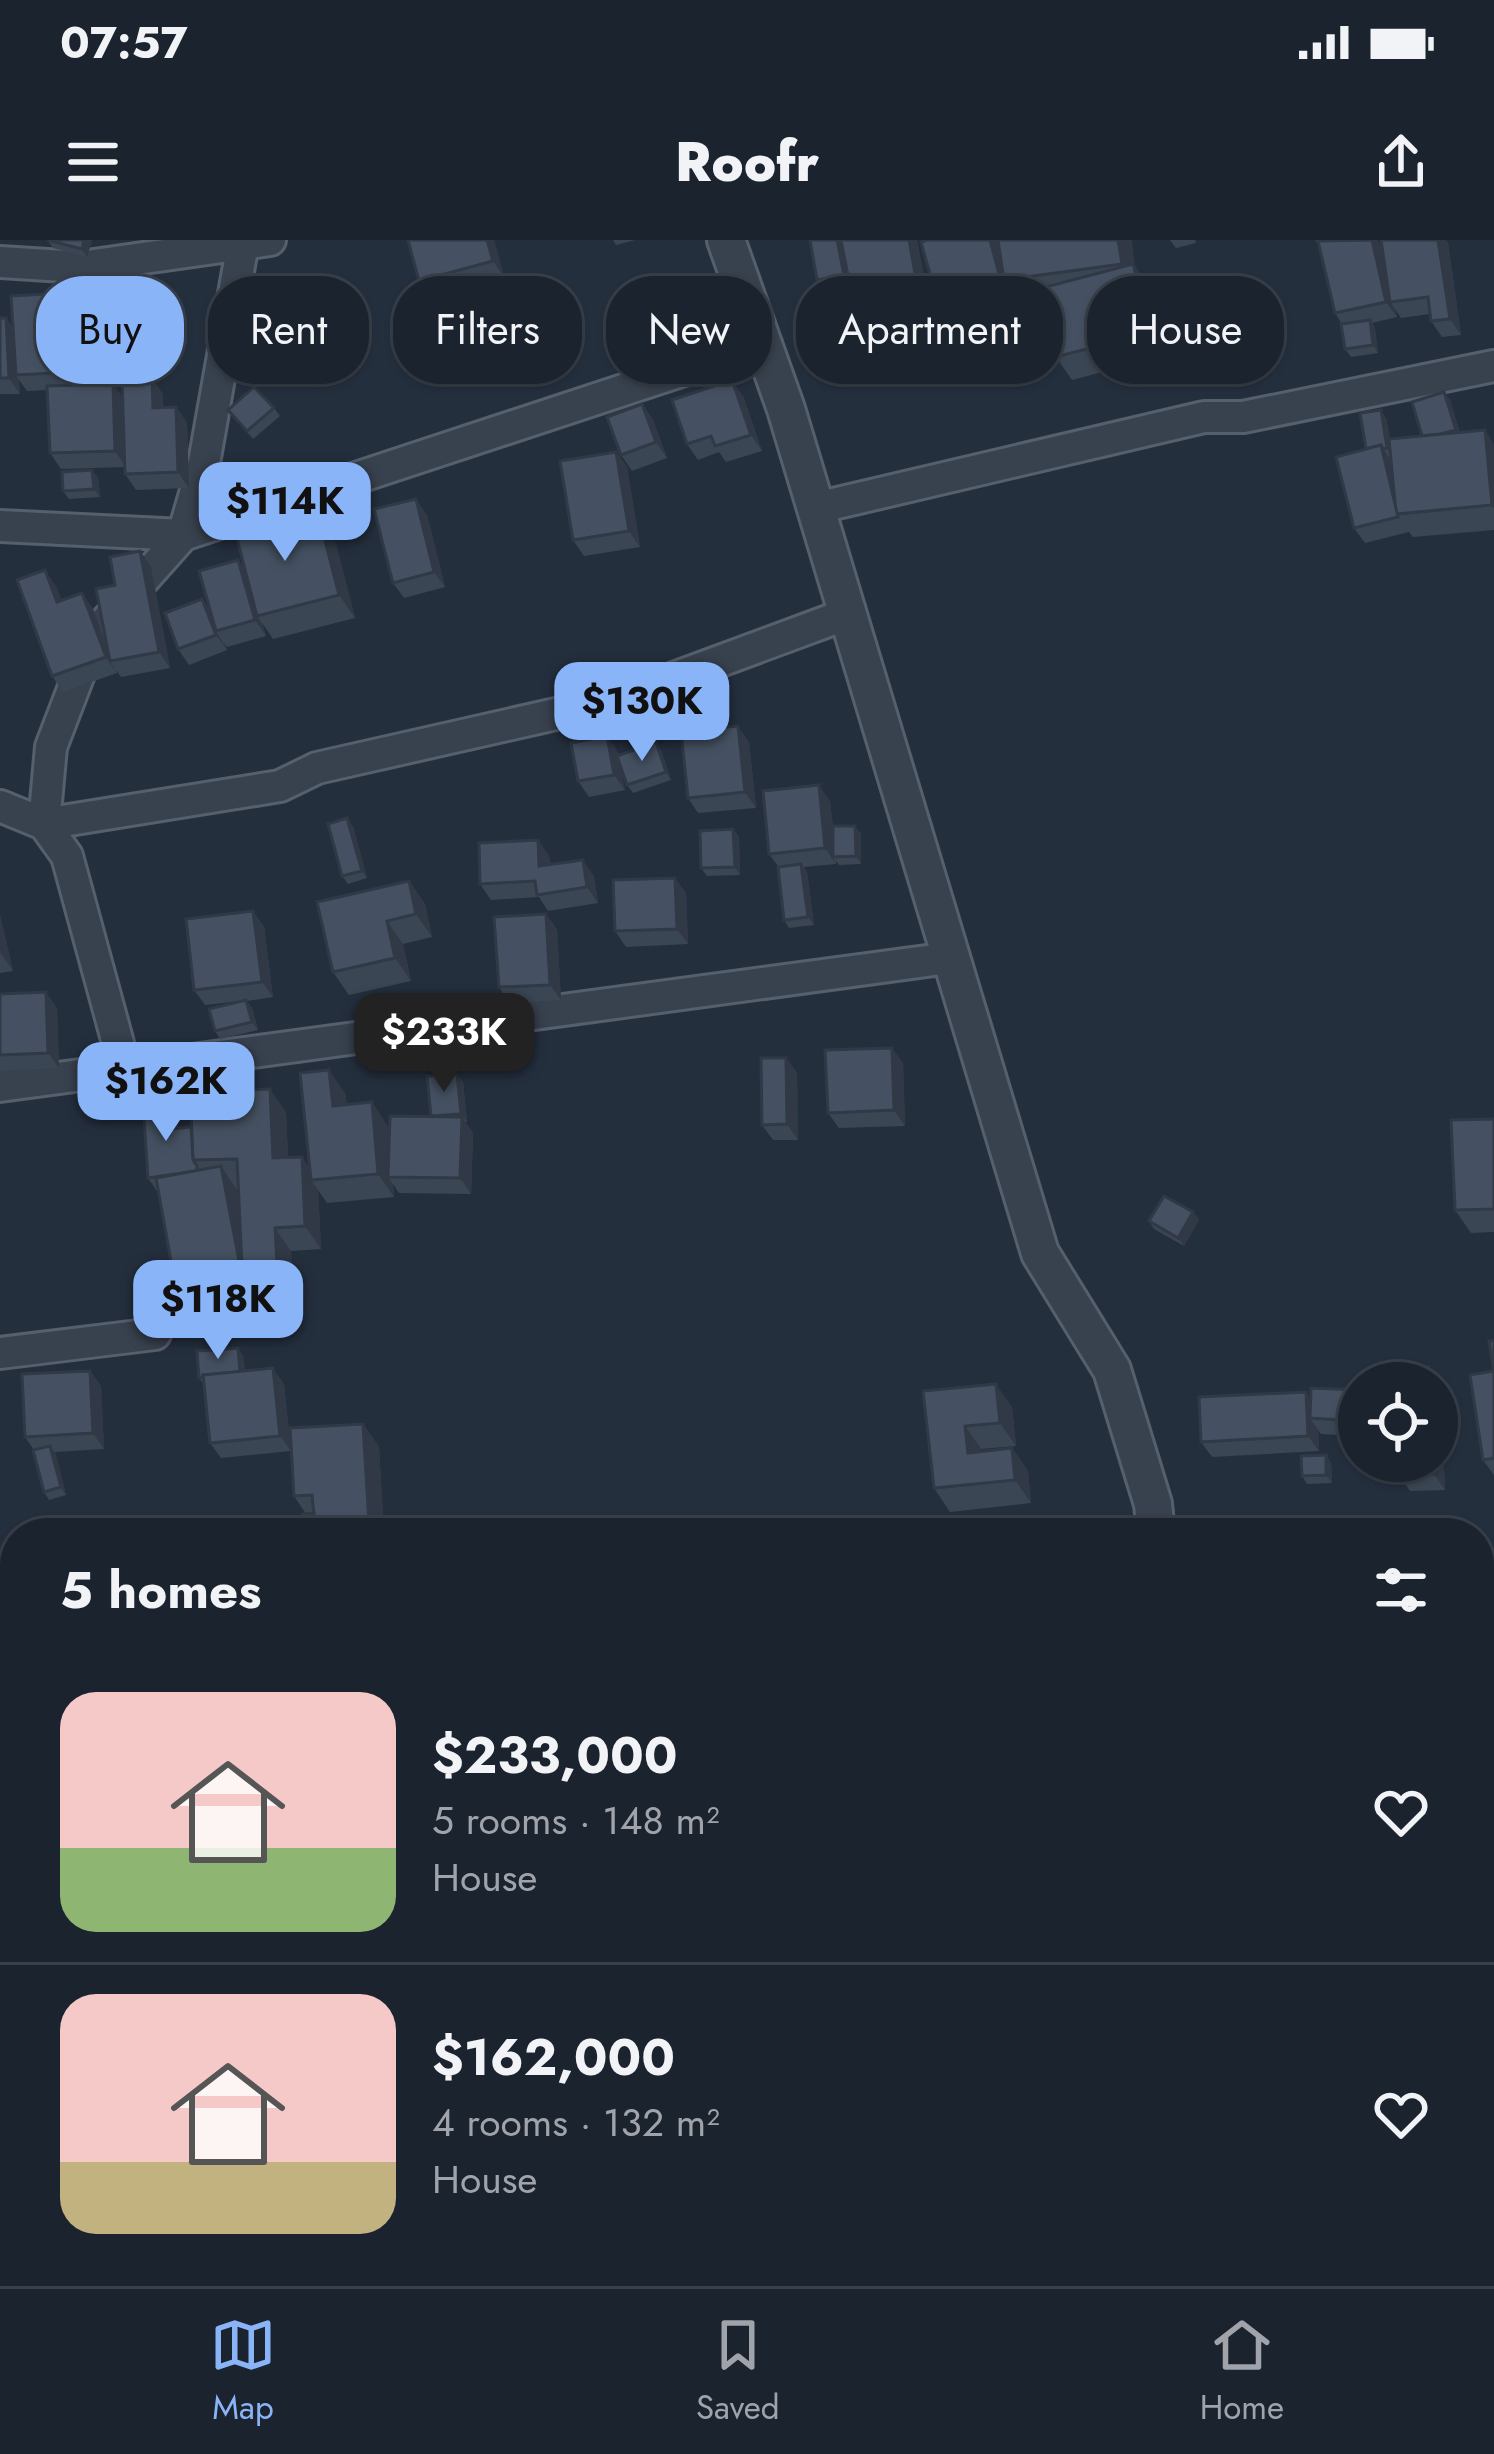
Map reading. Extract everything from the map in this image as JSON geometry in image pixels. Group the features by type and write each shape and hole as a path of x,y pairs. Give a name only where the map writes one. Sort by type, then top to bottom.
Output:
{"street":[{"path":"726,240 739,276"},
{"path":"0,262 80,267 256,242 183,536 94,635 52,747 44,824 67,856 125,1069"},
{"path":"816,508 1204,417 1244,417 1494,366"},
{"path":"772,372 1040,1253 1112,1370 1154,1518"},
{"path":"0,526 183,536 642,384"},
{"path":"0,806 44,824 280,786 316,768 609,702 847,614"},
{"path":"0,1085 950,958"},
{"path":"0,1353 155,1334"}],"building":[{"path":"47,240 84,240 82,249"},
{"path":"408,240 487,240 493,261 438,276 418,276"},
{"path":"810,240 837,240 844,275 816,276"},
{"path":"841,240 909,240 916,276 848,276"},
{"path":"990,240 1000,276 931,276 921,242"},
{"path":"998,240 1118,240 1122,264 1003,276"},
{"path":"1372,240 1386,302 1335,313 1318,241"},
{"path":"1381,240 1438,240 1450,319 1431,321 1428,297 1390,302"},
{"path":"1133,264 1136,276 1087,276"},
{"path":"1087,276 1087,349 1063,355 1063,282"},
{"path":"36,295 36,374 16,375 11,296"},
{"path":"0,318 6,318 9,378 0,378"},
{"path":"1370,320 1373,345 1345,349 1341,324"},
{"path":"113,384 115,451 50,453 47,386"},
{"path":"122,384 152,384 153,408 176,407 178,472 125,474"},
{"path":"733,384 751,435 715,446 711,436 687,444 672,400"},
{"path":"254,387 274,408 247,431 228,410"},
{"path":"1444,392 1456,430 1422,436 1412,402"},
{"path":"642,404 656,442 621,455 607,417"},
{"path":"1381,410 1387,448 1366,449 1360,413"},
{"path":"1485,430 1492,505 1396,514 1389,439"},
{"path":"1381,445 1398,517 1354,528 1336,457"},
{"path":"616,452 629,531 573,540 560,461"},
{"path":"92,470 94,489 63,491 62,472"},
{"path":"416,499 434,572 393,583 374,509"},
{"path":"272,513 277,532 320,521 339,595 257,616 233,523"},
{"path":"140,551 159,652 110,661 96,589 115,585 110,557"},
{"path":"238,560 255,620 216,631 199,571"},
{"path":"45,570 57,602 82,593 106,657 52,676 17,580"},
{"path":"202,599 216,635 178,649 165,613"},
{"path":"738,726 745,792 688,798 681,731"},
{"path":"607,736 614,775 578,781 571,743"},
{"path":"656,742 666,772 627,785 617,756"},
{"path":"819,785 825,848 769,854 763,791"},
{"path":"347,818 362,871 342,876 328,824"},
{"path":"833,826 855,826 856,856 833,857"},
{"path":"733,829 735,867 701,868 700,831"},
{"path":"538,840 539,866 583,860 587,887 537,895 535,881 480,884 479,843"},
{"path":"801,864 808,917 784,920 778,867"},
{"path":"675,878 677,929 615,931 613,880"},
{"path":"409,881 416,914 387,921 395,958 333,972 317,902"},
{"path":"253,911 262,982 194,990 186,919"},
{"path":"546,914 550,985 499,987 494,917"},
{"path":"46,992 48,1053 0,1055 0,994"},
{"path":"246,1000 252,1022 215,1031 209,1009"},
{"path":"892,1048 894,1110 828,1113 825,1050"},
{"path":"761,1058 786,1058 787,1124 762,1125"},
{"path":"329,1070 333,1106 372,1102 378,1174 311,1180 300,1073"},
{"path":"457,1074 461,1114 431,1116 427,1076"},
{"path":"270,1089 273,1158 302,1157 305,1226 275,1228 277,1264 242,1266 237,1159 193,1160 190,1092"},
{"path":"166,1103 168,1129 191,1127 197,1171 148,1178 143,1104"},
{"path":"390,1116 462,1117 460,1178 388,1177"},
{"path":"1494,1119 1494,1209 1455,1210 1451,1120"},
{"path":"221,1166 240,1266 174,1278 156,1178"},
{"path":"1164,1196 1193,1212 1178,1238 1149,1221"},
{"path":"238,1348 240,1372 199,1378 197,1351"},
{"path":"273,1368 280,1436 210,1443 203,1375"},
{"path":"90,1371 93,1433 25,1437 22,1374"},
{"path":"1494,1371 1494,1458 1483,1460 1470,1375"},
{"path":"996,1384 1000,1423 965,1426 968,1453 1012,1448 1015,1480 934,1488 923,1391"},
{"path":"1311,1388 1338,1389 1338,1420 1310,1418"},
{"path":"1306,1392 1308,1436 1201,1442 1199,1397"},
{"path":"363,1424 369,1518 314,1518 312,1495 294,1496 290,1428"},
{"path":"50,1446 61,1487 44,1492 33,1450"},
{"path":"1326,1455 1326,1475 1302,1476 1301,1456"}]}
